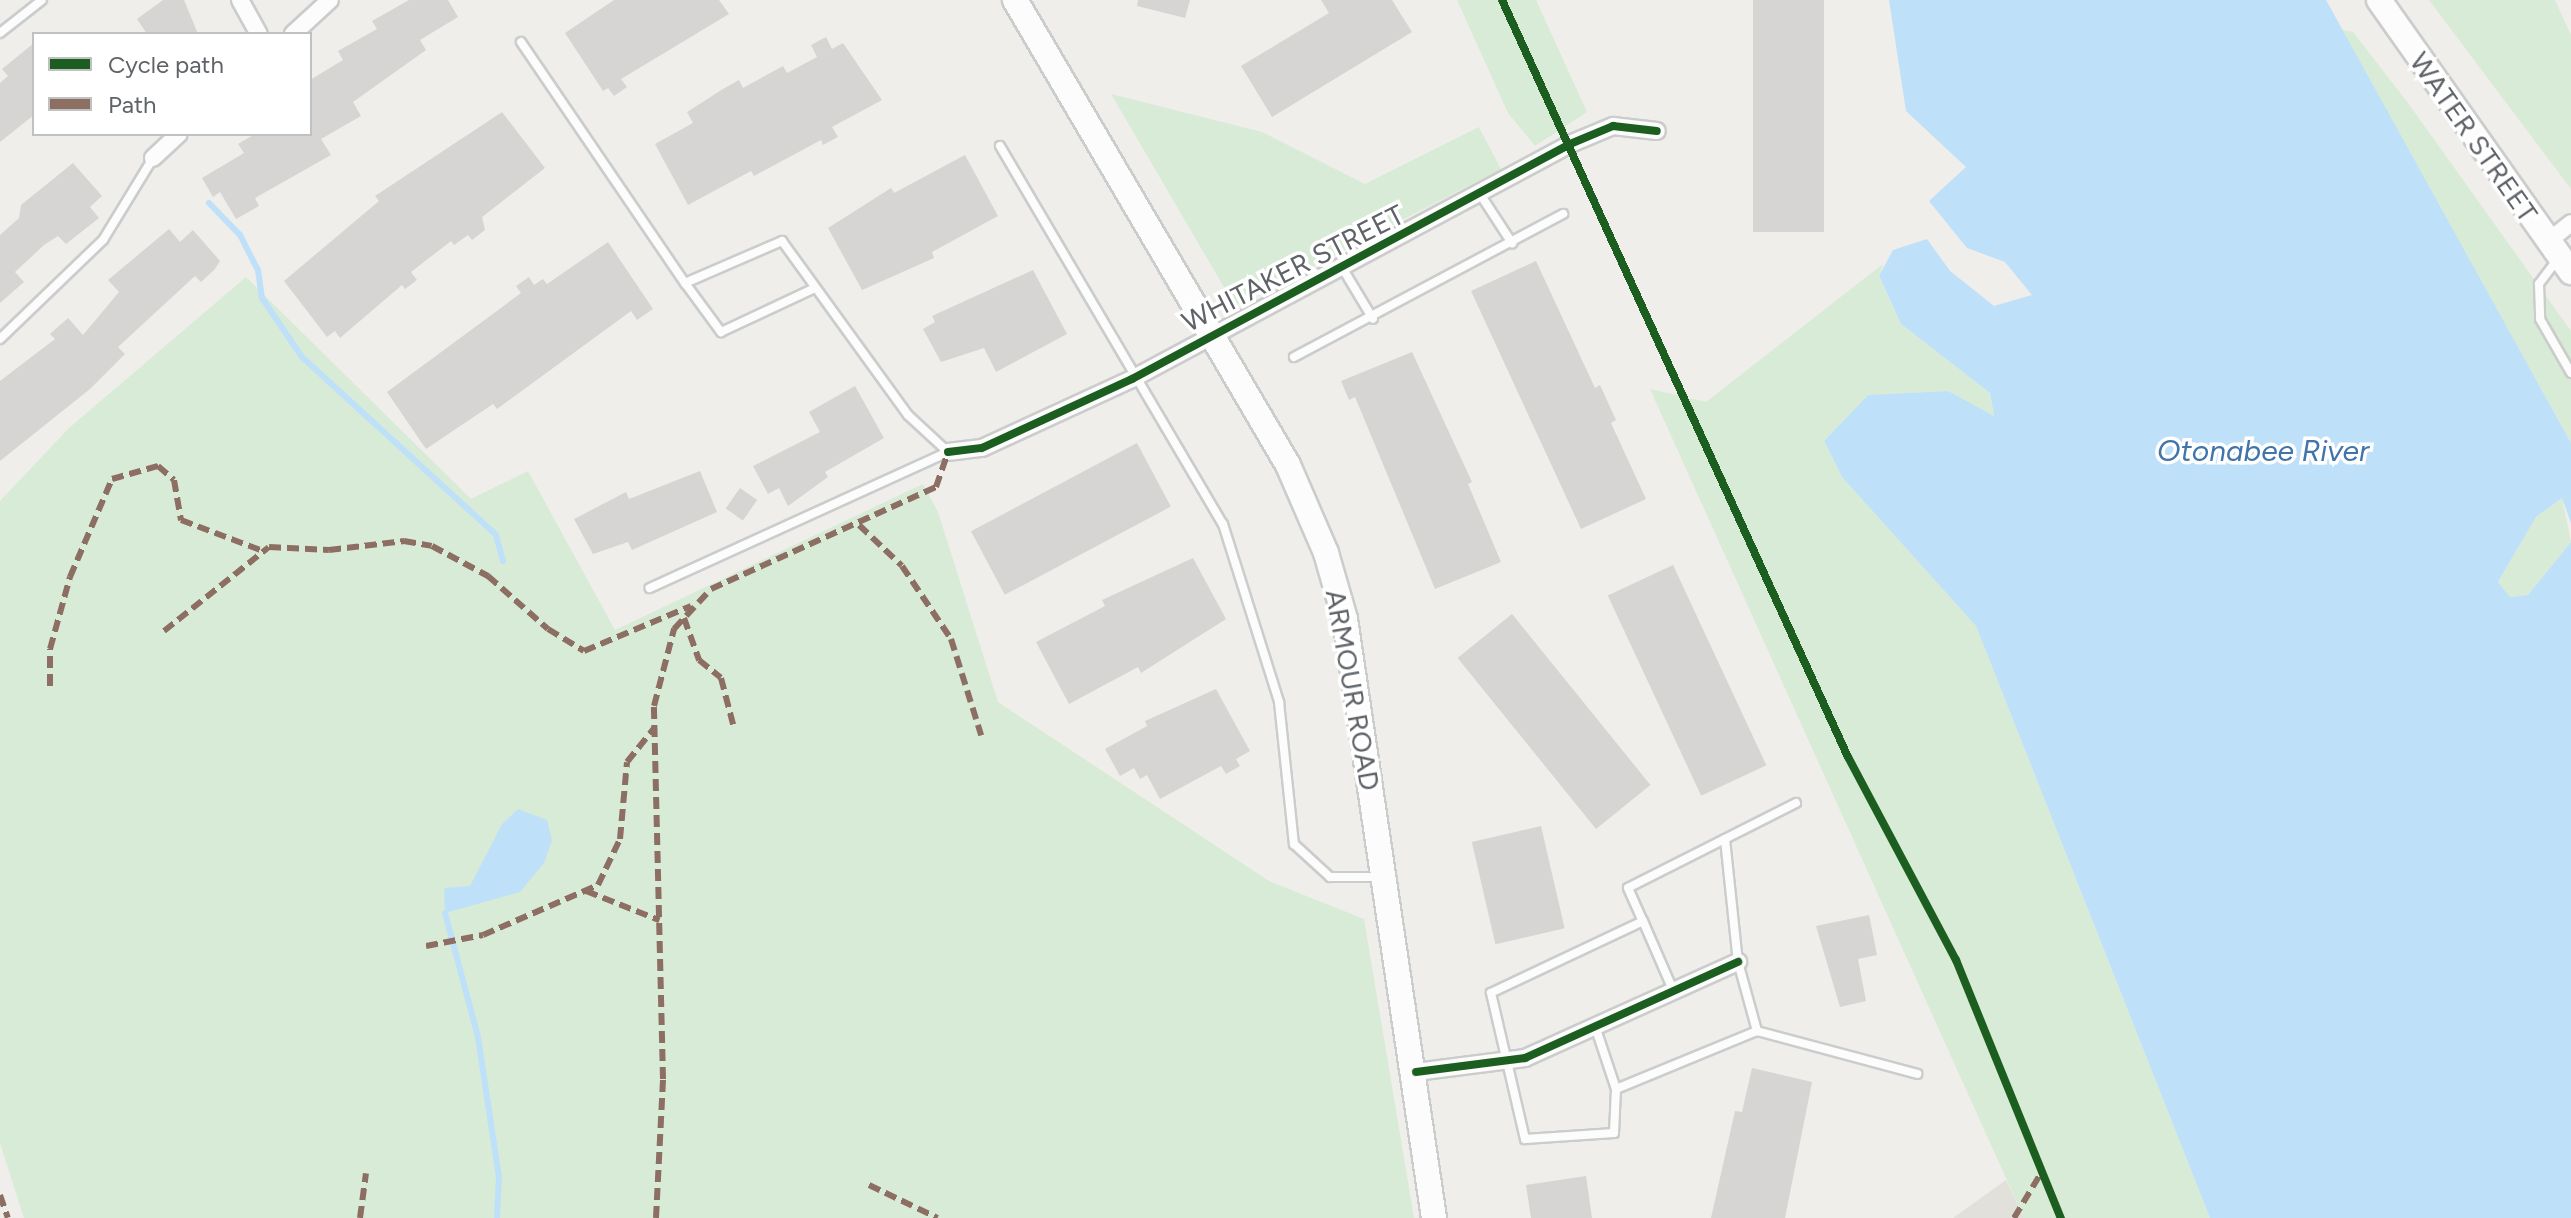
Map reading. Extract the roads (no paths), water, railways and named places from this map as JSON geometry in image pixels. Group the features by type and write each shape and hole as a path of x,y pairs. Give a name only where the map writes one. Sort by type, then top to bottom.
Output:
{"main road":[{"name":"ARMOUR ROAD","path":"1015,0 1288,465 1326,553 1345,619 1416,1072 1434,1218"},
{"name":"WATER STREET","path":"2379,0 2559,256"}],"street":[{"path":"240,0 258,32"},
{"path":"295,32 330,0"},
{"name":"WHITAKER STREET","path":"948,452 982,448 1132,379 1211,333 1343,269 1613,126 1657,131"},
{"path":"153,158 177,136"},
{"path":"2559,256 2571,223"},
{"path":"1416,1072 1505,1061 1595,1026 1738,962"}],"lane":[{"path":"0,33 42,0"},
{"path":"521,42 721,332 815,288"},
{"path":"1000,146 1132,379 1223,524 1279,702 1294,844 1330,877 1385,877"},
{"path":"0,339 103,240 153,158"},
{"path":"1480,194 1512,243"},
{"path":"1294,357 1373,319 1563,214"},
{"path":"650,588 948,452 908,415 782,241 685,283"},
{"path":"2559,256 2539,284 2540,319 2571,373"},
{"path":"1343,269 1373,319"},
{"path":"1673,990 1628,888 1796,803"},
{"path":"1725,839 1738,962 1757,1031"},
{"path":"1595,1026 1616,1089 1614,1133 1525,1139 1491,993 1643,921"},
{"path":"1616,1089 1757,1031 1917,1074"}],"water":[{"name":"Otonabee River","path":"1889,0 2326,0 2571,443 2571,523 2562,498 2536,517 2498,582 2510,597 2528,595 2571,542 2571,1218 2210,1218 1976,626 1842,477 1824,441 1868,395 1948,391 1994,416 1990,393 1901,324 1879,276 1893,250 1927,239 1950,271 1994,306 2032,295 2005,262 1967,248 1929,201 1966,167 1906,111"},
{"path":"518,809 547,820 552,840 544,863 520,892 445,913 444,888 470,886 502,824"}],"waterway":[{"path":"209,203 240,235 258,270 262,298 302,357 496,535 503,561"},
{"path":"445,913 478,1037 499,1177 497,1218"}]}
